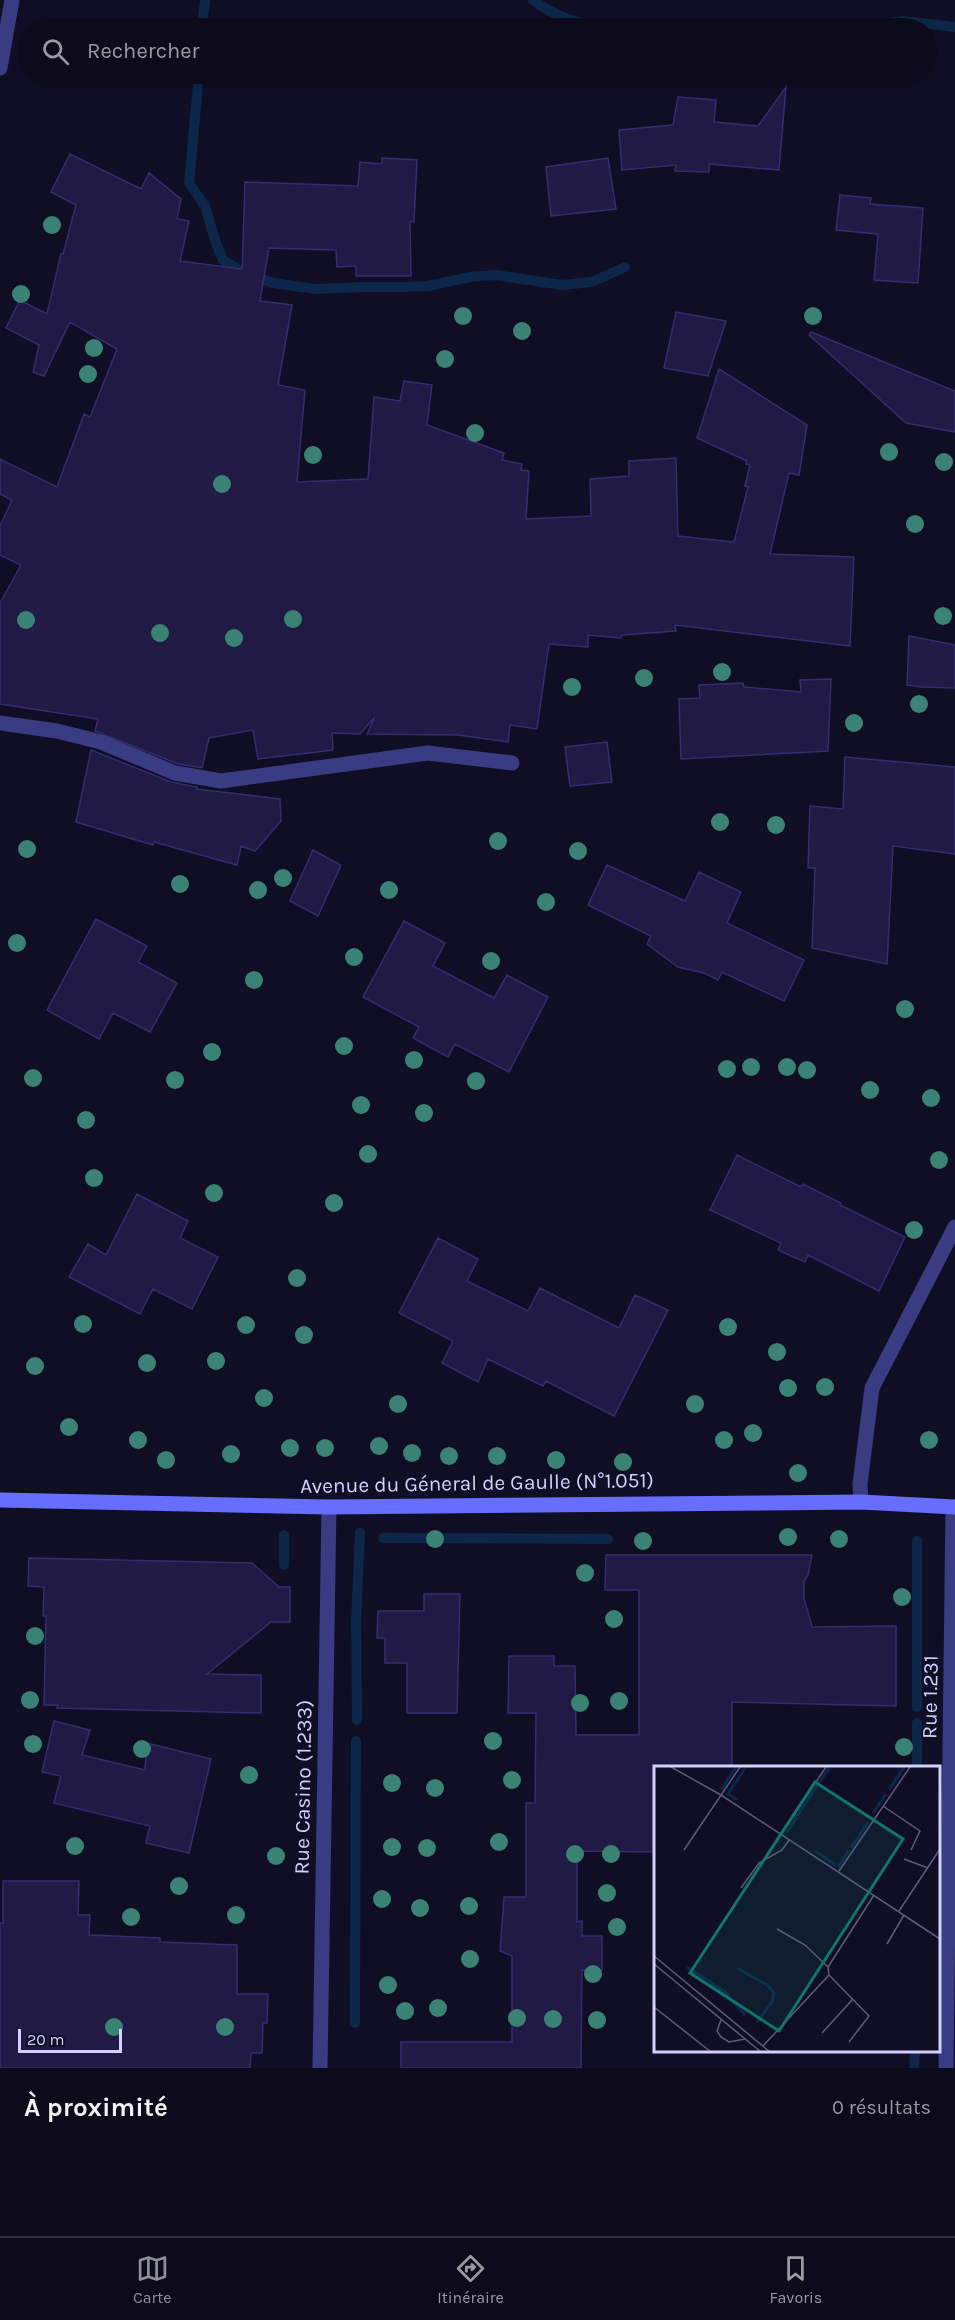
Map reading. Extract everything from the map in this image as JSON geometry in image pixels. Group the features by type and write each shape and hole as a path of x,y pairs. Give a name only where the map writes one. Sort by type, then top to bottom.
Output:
{"main road":[{"name":"Avenue du Géneral de Gaulle (N°1.051)","path":"0,1500 328,1507 861,1502 954,1507"}],"street":[{"path":"0,68 12,0"},
{"path":"0,723 57,731 101,742 175,773 221,781 428,753 512,762"},
{"path":"861,1502 860,1484 872,1388 955,1227"},
{"name":"Rue Casino (1.233)","path":"320,2068 328,1507"},
{"name":"Rue 1.231","path":"946,2068 954,1507"}],"building":[{"path":"786,87 779,170 709,164 709,172 675,171 676,165 622,170 619,130 673,125 678,97 716,100 714,122 758,126"},
{"path":"70,154 141,189 149,173 181,199 177,219 189,221 180,261 242,269 245,182 358,186 360,162 382,164 382,158 417,160 414,222 410,221 411,276 356,276 356,266 337,267 336,250 269,248 260,301 292,305 278,385 305,390 297,482 368,479 374,397 400,401 404,381 432,385 427,425 504,453 502,460 522,464 521,470 529,471 526,519 591,516 590,479 629,476 629,461 676,458 678,536 734,542 748,487 745,486 750,465 746,464 747,461 697,438 719,369 807,425 799,475 789,473 770,554 854,557 850,646 675,625 676,631 622,635 621,638 588,635 588,647 549,644 537,729 510,725 508,742 458,735 367,734 375,717 360,734 332,733 333,750 258,759 253,730 209,738 202,768 178,764 95,731 98,719 0,704 0,603 21,565 0,555 0,526 12,500 0,494 0,459 57,487 84,414 90,417 117,349 70,322 44,376 33,372 39,345 6,328 20,300 47,314 61,254 63,254 76,205 51,192"},
{"path":"608,158 616,209 551,216 546,167"},
{"path":"840,195 871,198 870,204 923,208 918,283 874,280 878,234 836,230"},
{"path":"676,312 726,321 708,376 664,368"},
{"path":"811,332 955,391 955,432 906,423 809,335"},
{"path":"909,636 955,645 955,688 907,685"},
{"path":"831,679 828,751 681,759 679,699 700,698 699,685 743,683 744,687 801,692 800,680"},
{"path":"607,742 612,782 570,786 565,747"},
{"path":"91,750 171,782 197,787 197,789 280,799 281,821 255,851 241,846 237,865 154,842 153,845 76,822"},
{"path":"845,757 955,767 955,854 893,846 887,964 812,948 815,868 808,868 810,806 843,809"},
{"path":"313,850 341,865 318,916 290,901"},
{"path":"607,865 685,901 699,872 741,892 727,923 804,960 784,1001 722,972 718,980 704,973 678,967 647,944 651,936 588,905"},
{"path":"96,919 147,946 138,962 177,983 150,1032 113,1013 99,1039 47,1010"},
{"path":"404,921 445,943 433,966 494,998 507,975 548,997 509,1072 455,1044 448,1057 413,1038 419,1027 363,997"},
{"path":"737,1155 801,1187 803,1184 905,1237 879,1291 808,1255 805,1262 778,1250 781,1243 710,1210"},
{"path":"137,1194 188,1221 180,1238 218,1257 192,1309 153,1289 140,1314 69,1277 88,1244 106,1255"},
{"path":"438,1238 478,1259 467,1281 528,1311 540,1288 619,1328 635,1295 668,1310 614,1416 546,1381 543,1386 488,1359 478,1382 442,1363 453,1341 399,1313"},
{"path":"606,1555 812,1555 808,1575 804,1582 804,1598 812,1627 896,1626 896,1706 732,1702 732,1766 654,1766 654,1852 577,1851 577,1922 582,1921 582,1936 602,1936 602,1970 582,1970 581,2068 401,2068 401,2042 512,2042 512,1956 500,1951 504,1897 526,1897 526,1803 535,1803 536,1713 508,1713 509,1656 554,1656 554,1666 575,1666 576,1735 639,1735 639,1590 605,1590"},
{"path":"29,1558 252,1563 279,1587 290,1587 290,1622 271,1622 207,1674 261,1675 261,1713 57,1708 58,1705 44,1705 46,1616 43,1616 44,1587 28,1586"},
{"path":"424,1594 460,1594 457,1713 407,1713 407,1663 385,1663 385,1638 377,1638 378,1611 424,1611"},
{"path":"54,1721 90,1730 82,1755 145,1770 147,1743 211,1759 189,1853 146,1843 150,1826 54,1803 61,1776 42,1772"},
{"path":"3,1881 79,1881 78,1915 90,1915 89,1935 160,1938 160,1942 237,1945 237,1994 268,1994 267,2023 263,2023 262,2053 251,2053 250,2068 0,2068 0,1923 3,1923"}],"waterway":[{"path":"203,18 205,0"},
{"path":"533,0 567,18"},
{"path":"937,25 955,27"},
{"path":"198,84 189,183 205,206 223,260 243,272 273,283 316,289 428,286 470,277 496,275 562,285 592,282 625,267"},
{"path":"357,1720 356,1620 360,1533"},
{"path":"284,1535 284,1565"},
{"path":"383,1538 608,1539"},
{"path":"917,1541 917,1707"},
{"path":"917,1723 917,1766"},
{"path":"355,2023 356,1741"},
{"path":"914,2068 915,2053"}]}
